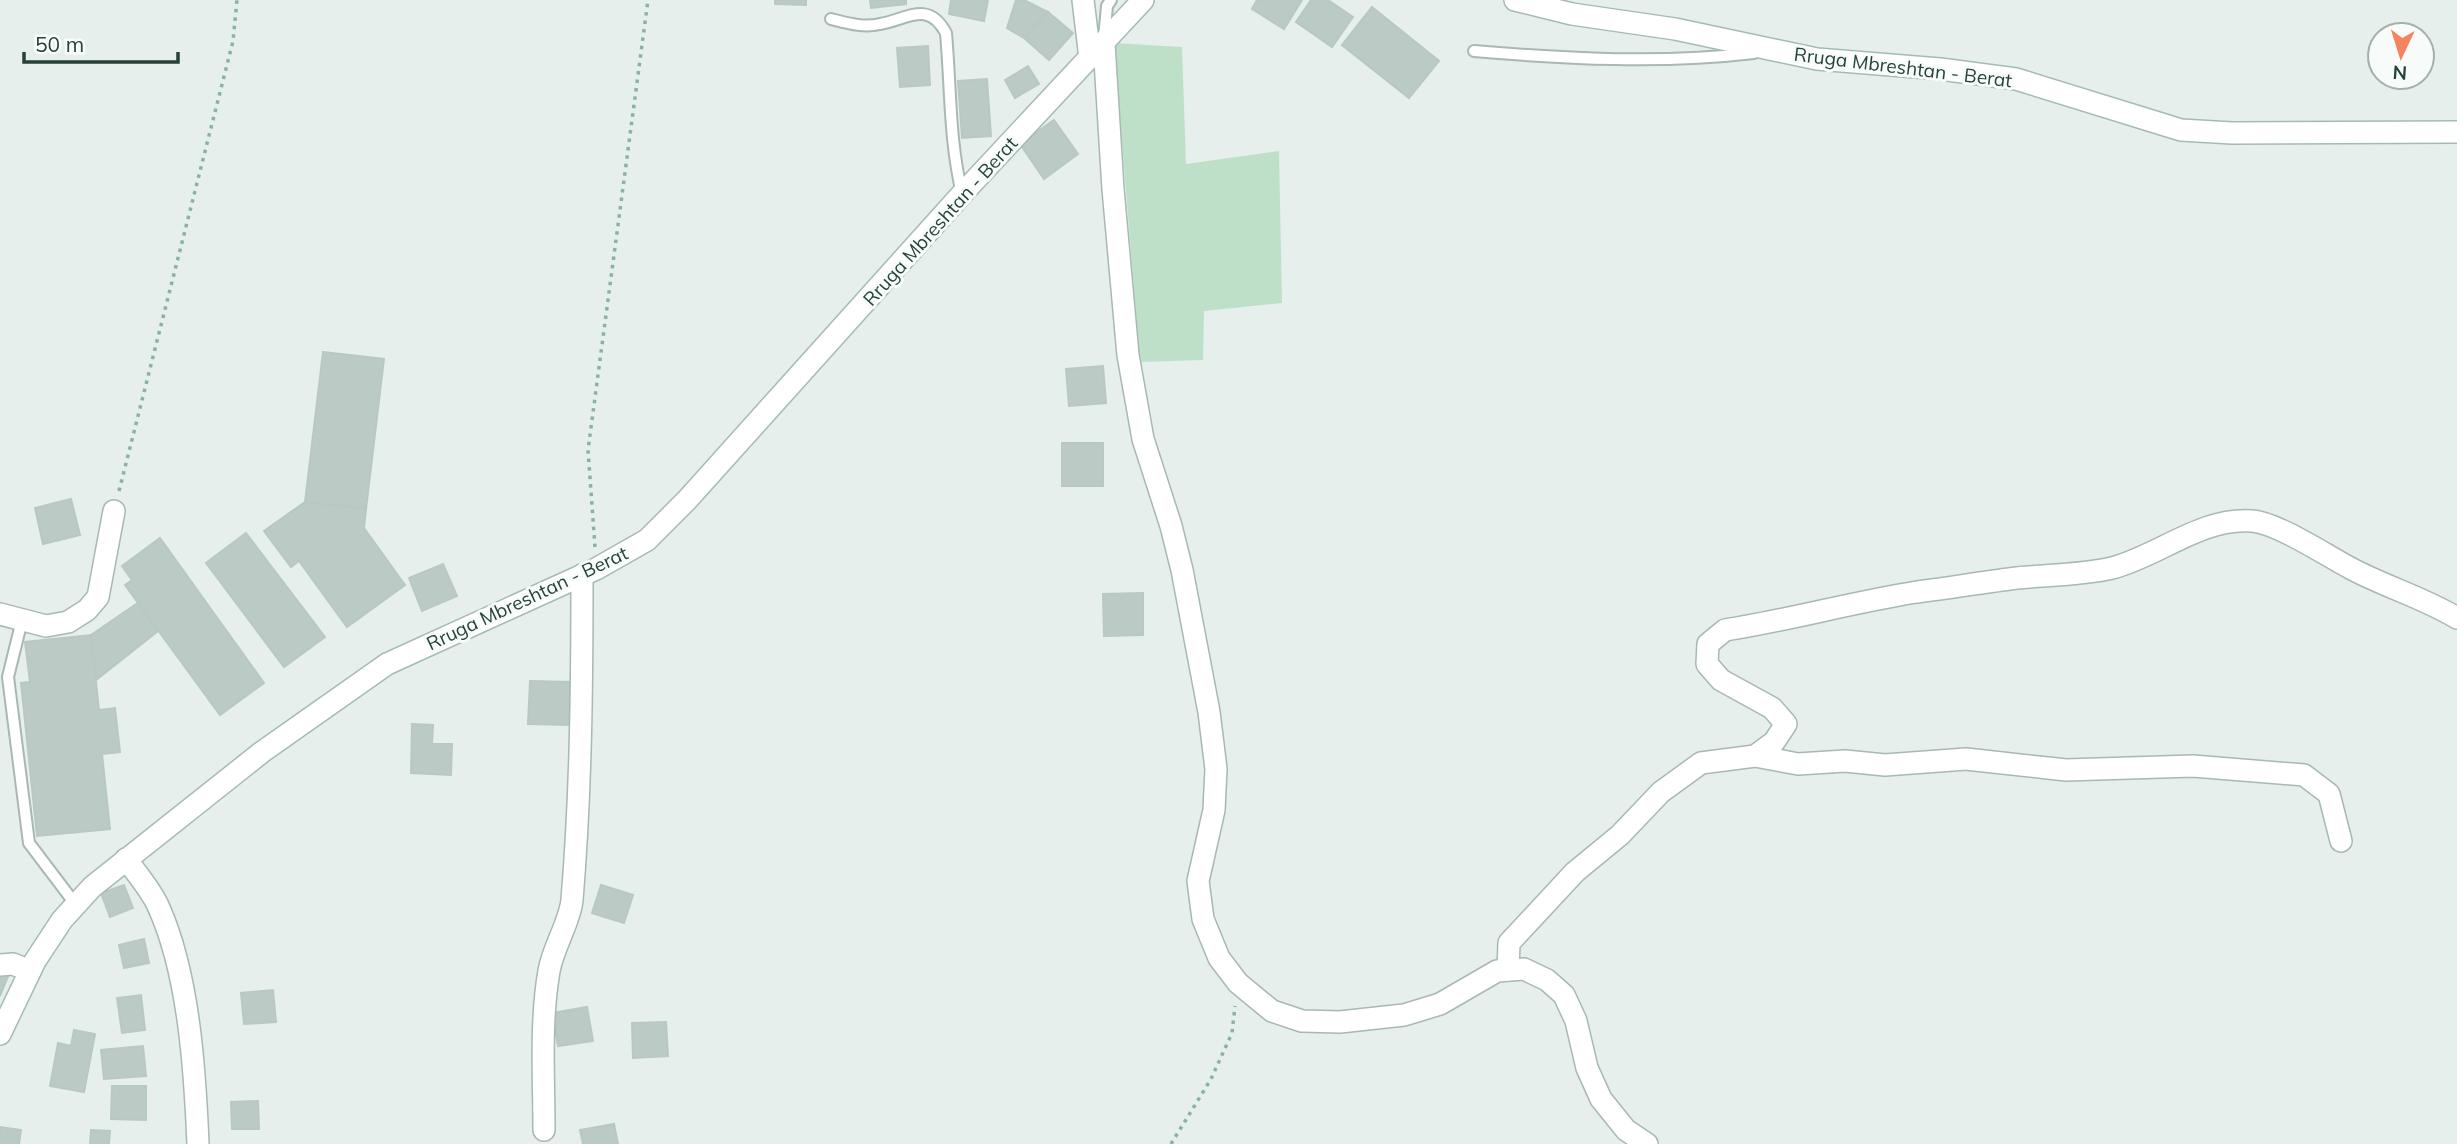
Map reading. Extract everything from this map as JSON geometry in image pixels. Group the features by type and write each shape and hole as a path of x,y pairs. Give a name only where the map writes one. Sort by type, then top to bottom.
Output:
{"street":[{"path":"1083,0 1097,51 1128,355 1143,439 1182,570 1209,712 1216,769 1214,810 1198,881 1203,919 1219,958 1238,983 1272,1011 1302,1021 1340,1022 1404,1014 1440,1004 1497,971 1524,969 1547,980 1564,995 1577,1021 1587,1068 1601,1099 1626,1130 1647,1144"},
{"name":"Rruga Mbreshtan - Berat","path":"0,1034 30,971 62,920 92,887 262,752 387,664 589,572 646,540 687,500 962,194 1143,0"},
{"name":"Rruga Mbreshtan - Berat","path":"1515,0 1572,13 1675,29 1817,59 1940,69 2016,79 2129,116 2182,130 2232,133 2457,132"},
{"path":"0,614 46,626 68,622 87,610 98,597 114,511"},
{"path":"1755,756 1774,742 1786,724 1772,708 1721,680 1707,664 1708,644 1725,630 1886,597 2111,568 2150,555 2188,535 2219,524 2253,521 2279,530 2325,552 2352,569 2457,618"},
{"path":"544,1130 544,1013 549,970 572,905 589,572"},
{"path":"1508,970 1509,943 1576,872 1629,826 1661,792 1701,763 1755,756 1798,764 1845,761 1885,765 1966,759 2066,770 2193,766 2280,772 2304,775 2329,794 2341,841"},
{"path":"126,859 159,906 174,950 196,1088 198,1144"},
{"path":"0,965 13,964 30,971"}],"lane":[{"path":"1097,51 1107,6 1111,0"},
{"path":"831,19 857,25 878,25 913,13 927,14 940,21 946,33 950,125 962,194"},
{"path":"1474,51 1597,60 1702,59 1771,51"},
{"path":"22,620 8,677 29,844 76,905"}],"path":[{"path":"114,511 233,41 237,0"},
{"path":"589,572 588,450 648,0"},
{"path":"1171,1144 1211,1079 1231,1032 1238,983"}],"green space":[{"path":"1114,43 1182,47 1186,164 1279,151 1282,303 1204,311 1203,360 1140,362"}],"building":[{"path":"775,0 806,0 806,5 775,4"},
{"path":"870,0 906,0 906,4 871,8"},
{"path":"951,0 988,0 984,21 949,14"},
{"path":"1016,0 1024,0 1048,12 1024,38 1007,28"},
{"path":"1257,0 1302,0 1284,29 1252,9"},
{"path":"1311,0 1328,0 1353,17 1332,47 1296,22"},
{"path":"1372,7 1439,61 1409,98 1342,45"},
{"path":"1048,12 1073,33 1049,60 1024,38"},
{"path":"928,46 930,85 900,87 897,48"},
{"path":"1028,66 1039,84 1015,98 1005,80"},
{"path":"987,79 991,136 962,138 958,81"},
{"path":"1054,120 1078,154 1044,179 1020,144"},
{"path":"323,352 384,359 366,509 305,502"},
{"path":"1103,366 1106,403 1069,406 1066,369"},
{"path":"1062,443 1103,443 1103,486 1062,486"},
{"path":"71,499 80,535 43,544 35,508"},
{"path":"305,502 366,509 364,528 405,585 347,627 299,561 291,567 264,531"},
{"path":"246,533 325,637 284,667 206,563"},
{"path":"160,538 264,683 220,715 125,585 132,580 122,566"},
{"path":"443,564 457,596 422,611 409,578"},
{"path":"1143,593 1143,635 1104,636 1103,594"},
{"path":"138,603 158,631 96,680 91,635"},
{"path":"91,635 99,710 115,708 120,752 102,754 110,829 37,836 21,683 30,682 25,642"},
{"path":"530,681 571,682 570,725 528,724"},
{"path":"412,724 433,725 432,744 452,744 451,775 411,773"},
{"path":"124,885 133,908 110,917 101,893"},
{"path":"601,885 633,895 624,923 592,913"},
{"path":"144,939 149,963 124,968 119,945"},
{"path":"0,974 9,974 0,996"},
{"path":"273,990 276,1022 244,1024 241,993"},
{"path":"141,995 145,1030 122,1033 117,998"},
{"path":"587,1007 593,1041 558,1046 552,1013"},
{"path":"666,1022 668,1056 633,1058 632,1023"},
{"path":"74,1030 95,1034 84,1092 50,1086 58,1043 71,1046"},
{"path":"143,1046 146,1076 104,1079 101,1050"},
{"path":"112,1086 146,1086 146,1120 111,1119"},
{"path":"258,1101 259,1129 232,1129 231,1102"},
{"path":"614,1124 618,1144 583,1144 580,1130"},
{"path":"0,1127 21,1130 19,1144 0,1144"},
{"path":"91,1130 110,1131 109,1144 90,1144"}]}
